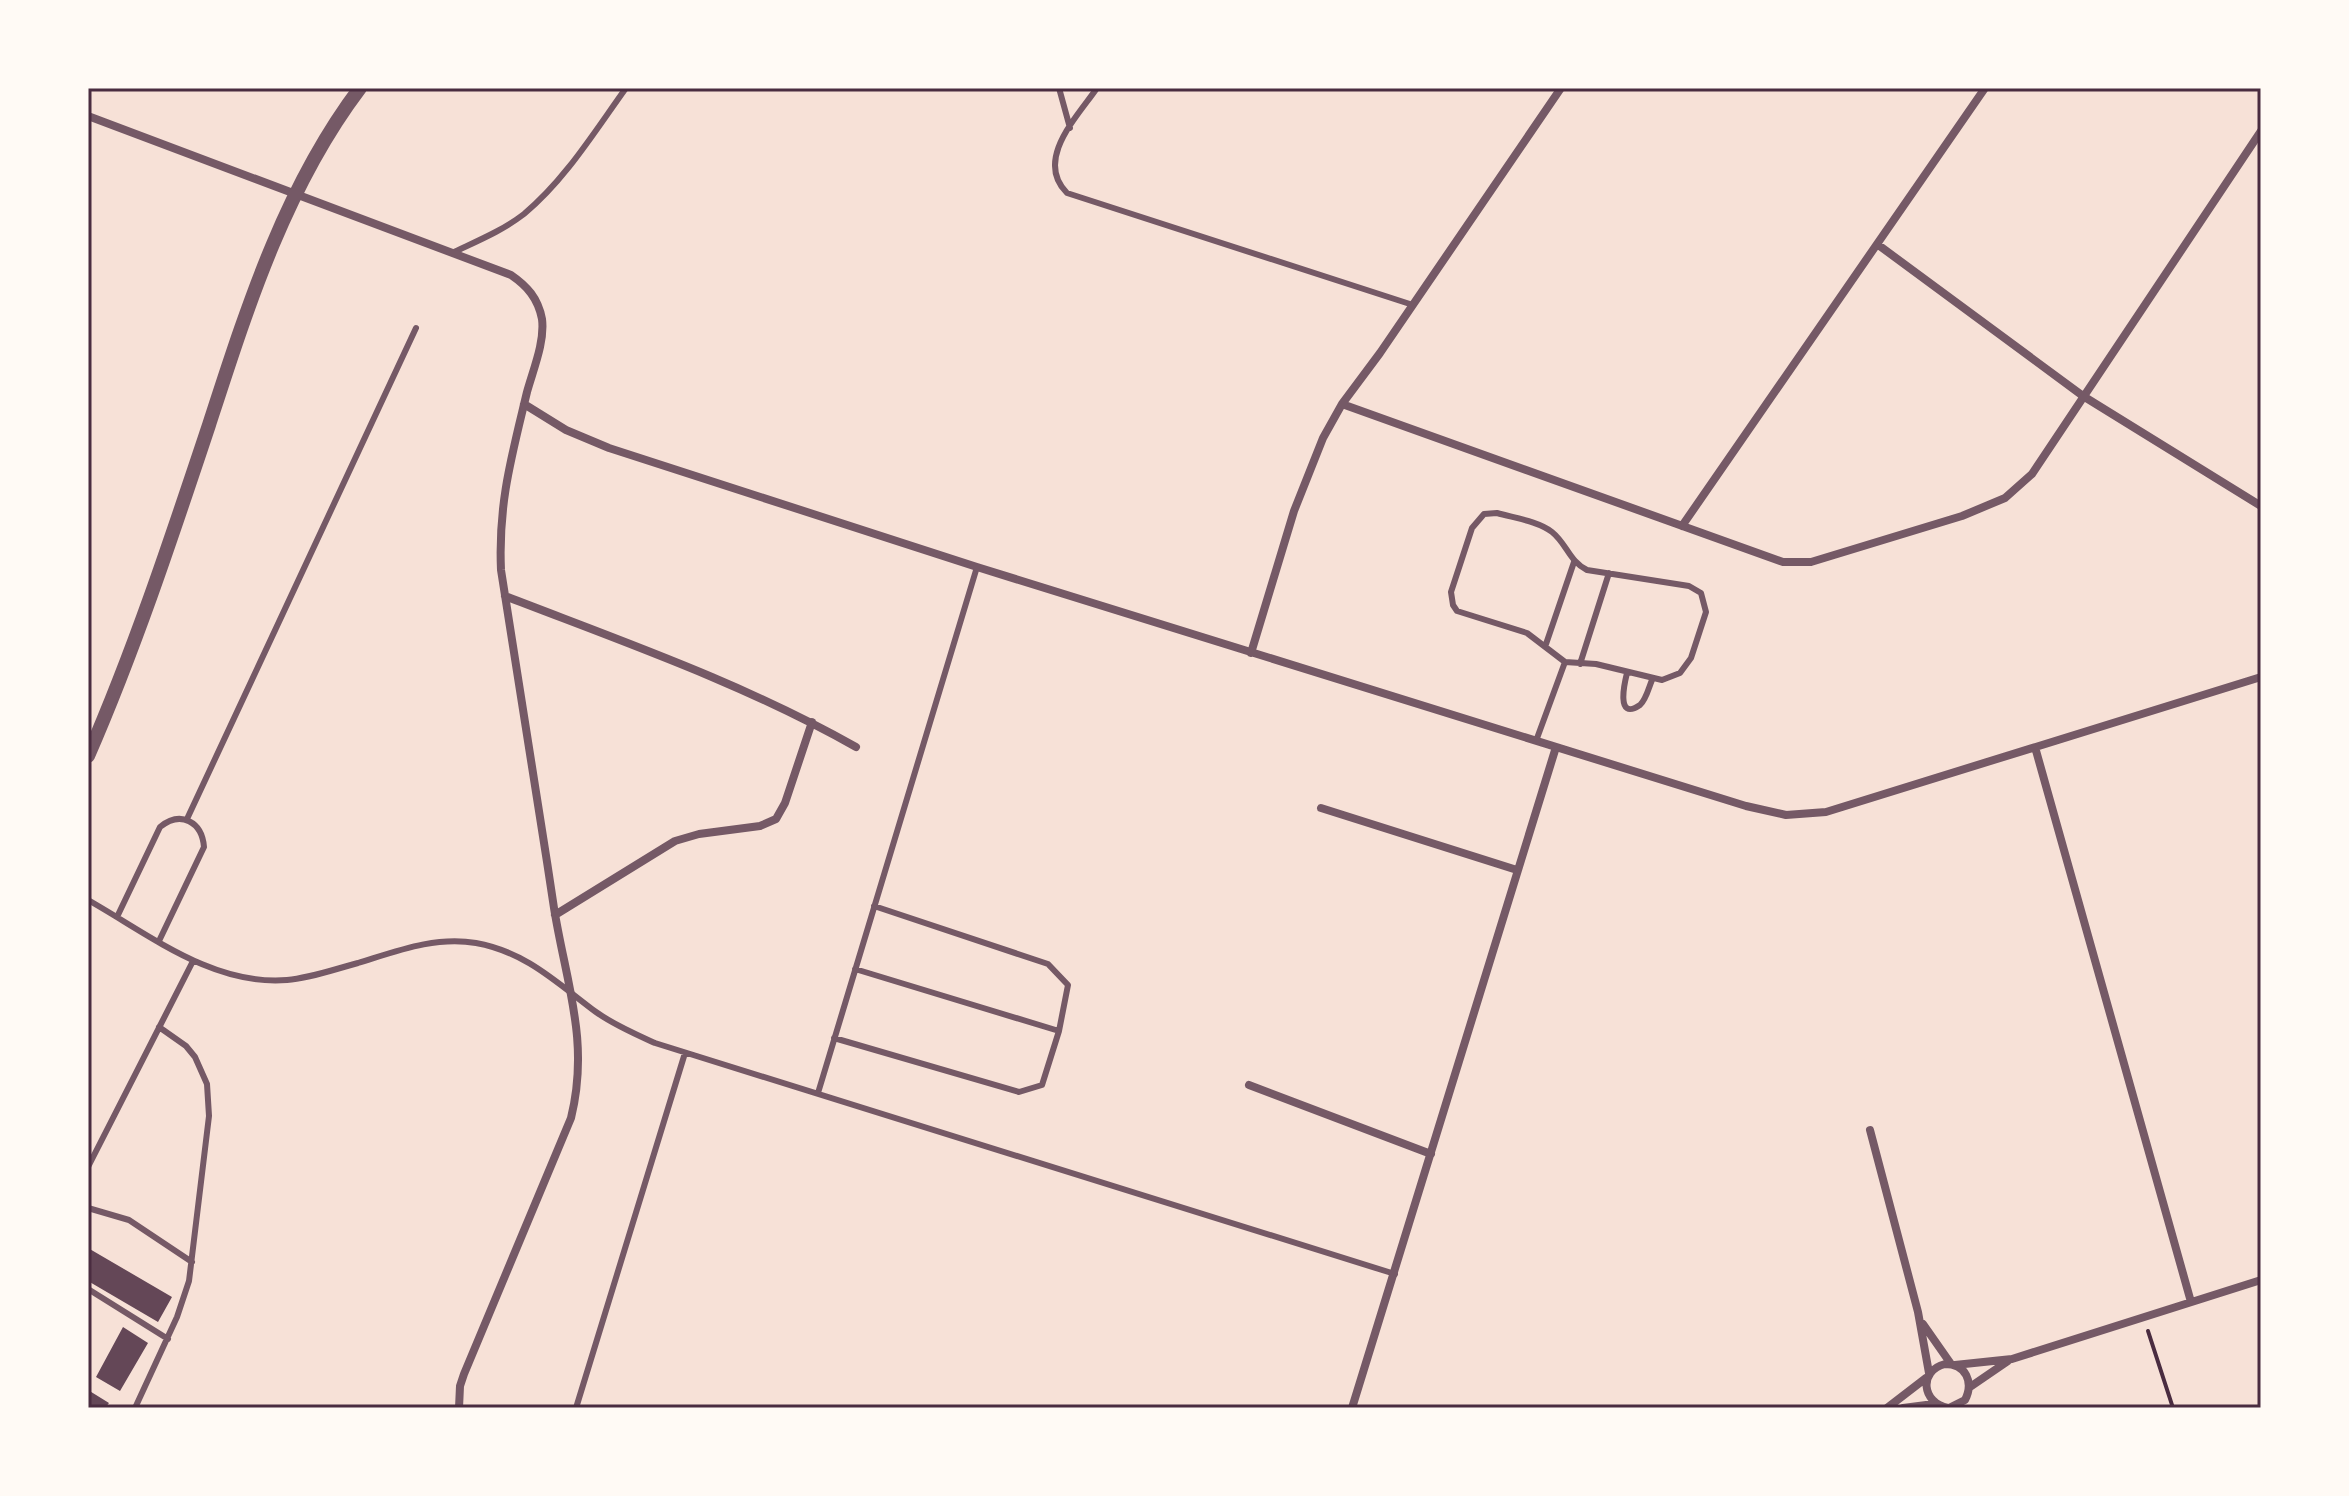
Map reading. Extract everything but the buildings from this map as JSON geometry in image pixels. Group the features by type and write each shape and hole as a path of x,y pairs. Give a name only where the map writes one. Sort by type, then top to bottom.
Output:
{"street":[{"path":"88,756 110,706 180,513 252,295 295,194 360,88"},
{"path":"1251,653 1306,474 1342,404 1561,88"},
{"path":"1682,526 1985,88"},
{"path":"88,116 511,275 526,285 536,300 542,321 539,345 507,472 500,521 501,570 580,1053 579,1075 571,1118 464,1374 459,1408"},
{"path":"1342,404 1783,562 1811,562 1962,516 2005,498 2032,474 2261,131"},
{"path":"1877,244 2083,396 2261,506"},
{"path":"524,404 566,430 609,448 1251,653 1746,806 1786,815 1826,812 2261,677"},
{"path":"505,596 744,690 856,747"},
{"path":"555,915 675,841 699,834 760,826 776,819 785,803 812,722"},
{"path":"1352,1408 1556,747"},
{"path":"2035,747 2191,1302"},
{"path":"1321,808 1517,870"},
{"path":"1249,1085 1431,1154"},
{"path":"1870,1130 1918,1312 1928,1376 1927,1392 1942,1407"},
{"path":"1887,1408 1939,1365 2012,1359 2261,1280"},
{"path":"1918,1312 1926,1329 1953,1364 1966,1373 1970,1408"},
{"path":"1903,1408 1942,1407 1965,1400 1969,1390 2012,1359"}],"lane":[{"path":"452,253 494,233 542,197 562,176 626,88"},
{"path":"1059,88 1070,128"},
{"path":"1097,88 1056,150 1057,180 1067,193 1413,305"},
{"path":"187,819 416,328"},
{"path":"1491,513 1540,526 1559,539 1574,562 1587,570 1609,573 1689,586 1704,599 1706,612 1687,666 1672,678 1652,680 1604,666 1565,662 1527,633 1463,614 1453,605 1451,592 1472,528 1479,518 1491,513"},
{"path":"1545,647 1574,562"},
{"path":"818,1093 977,567"},
{"path":"1580,664 1609,573"},
{"path":"1536,741 1565,662"},
{"path":"1627,673 1621,696 1631,706 1640,705 1652,680"},
{"path":"117,917 160,827 168,821 187,819 203,835 204,847 159,941"},
{"path":"88,900 193,961 248,979 309,977 429,942 474,943 517,955 625,1029 685,1053 1395,1274"},
{"path":"834,1038 1019,1092 1042,1085 1059,1031 1068,985 1048,964 874,906"},
{"path":"88,1167 193,961"},
{"path":"855,969 1059,1031"},
{"path":"135,1408 184,1299 192,1262 209,1099 207,1084 195,1057 186,1046 159,1027"},
{"path":"576,1408 685,1053"},
{"path":"88,1208 129,1220 192,1262"},
{"path":"88,1289 168,1339"}],"path":[{"path":"2144,1318 2173,1408"}]}
